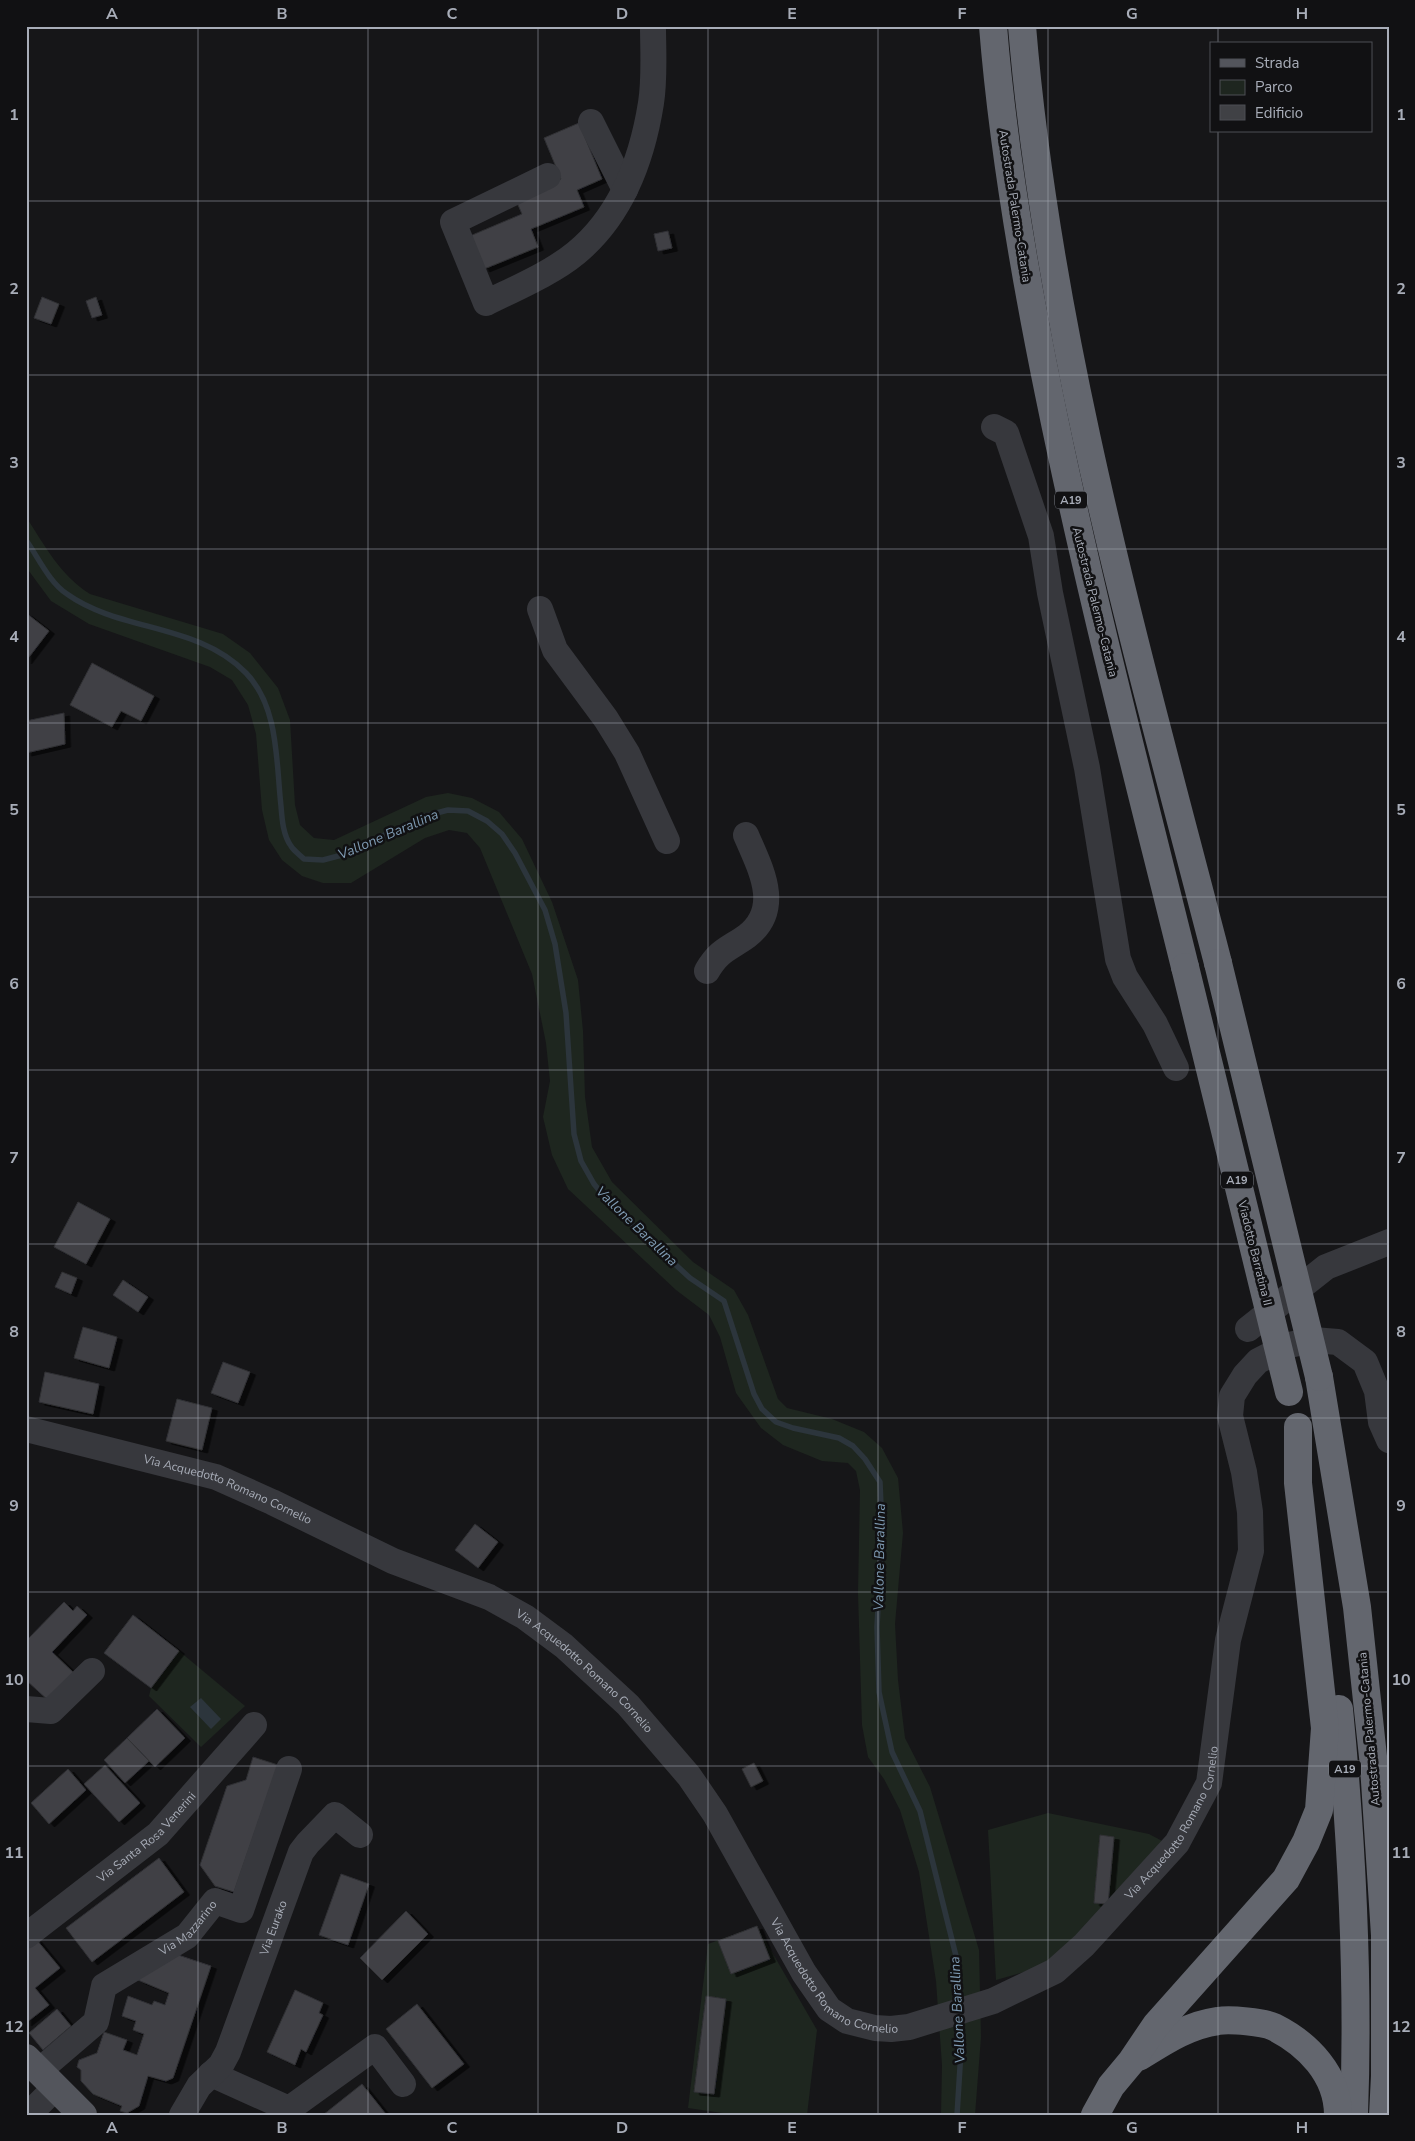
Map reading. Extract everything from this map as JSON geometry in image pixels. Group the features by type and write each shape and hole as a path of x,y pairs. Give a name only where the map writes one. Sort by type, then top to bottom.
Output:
{"highway":[{"name":"Autostrada Palermo-Catania","path":"992,26 1007,168 1030,302 1072,509 1185,967"},
{"name":"Autostrada Palermo-Catania","path":"1022,26 1038,174 1059,296 1099,494 1218,963 1319,1377 1357,1607 1374,1766 1385,1935 1385,2076 1383,2115"},
{"name":"Viadotto Barratina II","path":"1185,967 1298,1427"},
{"path":"1095,2115 1111,2086 1131,2062 1156,2025 1286,1880 1306,1842 1318,1810 1325,1728 1298,1483 1298,1427"},
{"name":"A19","path":"1298,1427 1331,1626 1350,1815 1356,2072 1354,2115"},
{"path":"1374,1766 1389,1836"},
{"path":"1131,2062 1178,2033 1218,2021 1272,2026 1297,2042 1317,2060 1333,2082 1338,2115"}],"main road":[{"path":"40,2072 82,2115"}],"street":[{"path":"548,176 453,222 486,303 534,279 576,253 611,217 637,165 651,101 654,26"},
{"path":"590,122 624,190"},
{"path":"994,427 1006,433 1041,536 1050,593 1087,768 1118,959 1125,977 1155,1024 1176,1068"},
{"path":"540,609 555,650 606,719 627,753 667,841"},
{"path":"707,971 715,957 748,935 760,921 767,907 766,888 746,835"},
{"path":"1248,1329 1326,1267 1389,1242"},
{"name":"Via Acquedotto Romano Cornelio","path":"26,1429 216,1477 393,1561 480,1594 526,1617 564,1646 628,1705 689,1776 716,1814 804,1973 829,2009 847,2021 875,2028 891,2029 909,2027 993,2001 1055,1972 1084,1945 1177,1843 1209,1783 1228,1640 1251,1550 1250,1512 1244,1472 1230,1416 1232,1396 1245,1375 1258,1361 1289,1346 1313,1340 1338,1342 1365,1362 1377,1391 1382,1422 1389,1440"},
{"path":"26,1709 51,1711 92,1671"},
{"name":"Via Santa Rosa Venerini","path":"26,1936 158,1834 254,1725"},
{"name":"Via Mazzarino","path":"40,2072 96,2022 104,1986 186,1936 215,1901 241,1910 289,1769"},
{"name":"Via Eurako","path":"182,2115 195,2090 221,2065 228,2052 301,1852 335,1815 360,1835"},
{"path":"211,2074 289,2109 375,2047 403,2084"},
{"path":"32,2115 30,2113 40,2072"}],"green space":[{"path":"26,517 61,569 90,594 223,634 250,653 278,688 290,720 295,805 300,825 314,838 334,840 426,797 448,793 472,798 499,812 522,839 552,902 578,980 583,1031 585,1097 592,1147 612,1182 693,1262 734,1290 748,1315 778,1399 787,1408 832,1419 864,1432 882,1448 898,1478 903,1533 895,1624 898,1680 905,1738 930,1787 979,1950 981,2037 975,2115 941,2115 942,2065 936,1981 919,1872 900,1810 884,1779 868,1757 862,1725 858,1593 860,1490 856,1471 848,1463 822,1461 783,1445 761,1428 736,1393 720,1337 709,1315 676,1290 568,1189 552,1155 543,1117 550,1081 546,1043 532,974 480,848 467,833 449,830 425,838 351,883 323,883 302,876 282,860 269,840 262,810 256,734 248,705 232,680 210,667 89,624 51,601 26,567"},
{"path":"179,1651 245,1706 201,1747 149,1696 151,1688"},
{"path":"1048,1813 1149,1834 1166,1843 1052,1964 996,1980 988,1830"},
{"path":"757,1926 817,2030 807,2115 736,2115 688,2108 708,1944"}],"shaded area":[{"path":"201,1698 221,1719 211,1729 190,1707"}],"building":[{"path":"579,123 602,179 577,190 584,207 531,229 538,247 484,269 470,236 522,214 515,198 561,179 544,138"},
{"path":"668,231 672,248 658,251 654,234"},
{"path":"42,297 59,304 51,324 34,318"},
{"path":"96,297 102,315 92,318 86,301"},
{"path":"26,613 49,631 26,661"},
{"path":"92,663 154,696 141,721 121,711 112,727 70,705"},
{"path":"64,713 65,744 26,753 26,721"},
{"path":"78,1202 110,1219 86,1264 54,1247"},
{"path":"62,1272 77,1278 71,1294 55,1287"},
{"path":"123,1280 148,1297 138,1312 113,1295"},
{"path":"83,1327 117,1337 109,1368 74,1358"},
{"path":"223,1362 250,1372 238,1403 211,1393"},
{"path":"45,1372 99,1384 93,1414 39,1402"},
{"path":"177,1399 212,1408 202,1450 166,1441"},
{"path":"475,1524 498,1542 478,1568 455,1550"},
{"path":"64,1602 73,1611 77,1606 87,1615 52,1652 76,1675 50,1702 26,1680 26,1641"},
{"path":"133,1615 179,1651 151,1688 104,1653"},
{"path":"157,1709 185,1738 155,1767 127,1738"},
{"path":"127,1738 149,1761 125,1783 104,1760"},
{"path":"253,1757 278,1765 234,1892 215,1886 200,1865 227,1786 246,1780"},
{"path":"754,1763 763,1781 751,1787 742,1769"},
{"path":"105,1765 140,1803 119,1822 84,1784"},
{"path":"68,1769 86,1790 49,1824 31,1803"},
{"path":"1100,1835 1114,1837 1108,1904 1094,1903"},
{"path":"159,1858 184,1892 92,1962 66,1928"},
{"path":"341,1874 369,1884 348,1945 319,1935"},
{"path":"406,1911 428,1934 382,1980 360,1958"},
{"path":"757,1926 770,1959 731,1974 718,1941"},
{"path":"36,1939 60,1968 35,1988 49,2005 26,2023 26,1947"},
{"path":"175,1954 211,1966 173,2078 166,2081 148,2076 139,2106 127,2113 120,2111 122,2106 93,2094 81,2081 81,2070 77,2067 79,2060 97,2053 104,2032 127,2040 123,2050 137,2055 144,2034 133,2030 136,2021 122,2016 128,1996 152,2005 154,2001 165,2005 169,1993 138,1980"},
{"path":"295,1990 323,2003 319,2013 323,2015 306,2052 301,2049 295,2065 267,2052"},
{"path":"706,1996 726,1999 714,2094 694,2092"},
{"path":"417,2004 464,2064 432,2088 386,2029"},
{"path":"57,2009 71,2026 43,2050 29,2033"},
{"path":"362,2084 385,2113 383,2115 323,2115"}],"waterway":[{"name":"Vallone Barallina","path":"26,540 49,576 67,594 88,606 111,615 182,636 205,645 227,657 246,673 257,687 265,702 270,718 274,736 282,816 288,842 304,859 323,860 342,855 425,816 448,810 468,811 487,821 502,834 515,853 545,910 555,944 566,1013 574,1134 581,1161 594,1184 612,1206 690,1278 724,1301 754,1394 762,1409 776,1422 793,1428 839,1438 853,1446 865,1459 880,1482 882,1530 877,1627 879,1692 892,1752 920,1811 956,1956 958,2005"},
{"name":"Vallone Barallina","path":"957,2115 961,2051 959,2020"}]}
